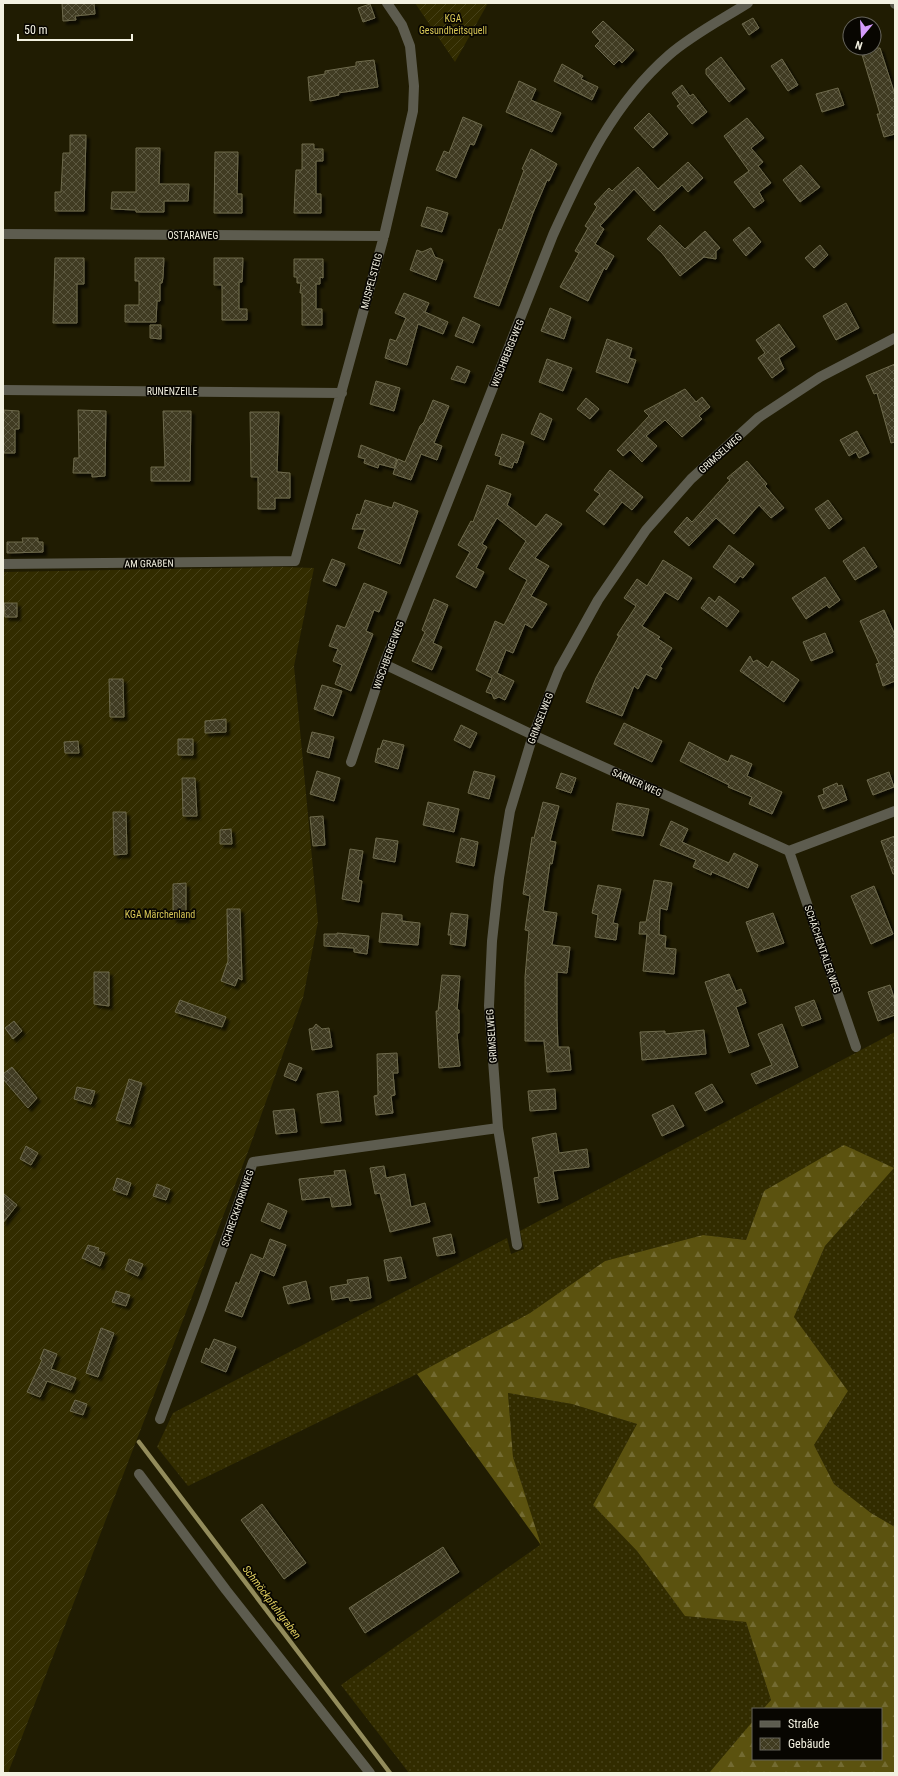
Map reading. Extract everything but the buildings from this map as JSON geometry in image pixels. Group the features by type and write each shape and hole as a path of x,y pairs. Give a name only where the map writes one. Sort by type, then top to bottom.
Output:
{"street":[{"name":"MUSPELSTEIG","path":"295,561 384,236 413,111 414,86 407,37 402,25 387,3"},
{"name":"WISCHBERGEWEG","path":"351,762 384,664 553,235 585,165 612,119 641,82 681,45 748,3"},
{"name":"OSTARAWEG","path":"3,234 384,236"},
{"name":"GRIMSELWEG","path":"518,1244 498,1128 489,1006 492,941 499,878 510,810 533,735 559,670 598,600 646,530 691,478 758,418 820,377 895,338"},
{"name":"RUNENZEILE","path":"3,390 342,393"},
{"name":"AM GRABEN","path":"3,564 295,561"},
{"name":"SARNER WEG","path":"384,664 533,735 789,851"},
{"path":"789,851 895,811"},
{"name":"SCHÄCHENTALER WEG","path":"789,851 856,1048"},
{"name":"SCHRECKHORNWEG","path":"160,1419 253,1162 498,1128"},
{"path":"139,1474 226,1590 370,1773"}],"green space":[{"name":"KGA Gesundheitsquell","path":"415,3 488,3 455,62"},
{"name":"KGA Märchenland","path":"282,567 314,568 294,666 318,922 303,998 249,1149 8,1773 3,1773 3,572"},
{"path":"895,1032 895,1527 871,1513 834,1484 814,1445 848,1391 794,1317 825,1246 894,1168 764,1191 746,1240 703,1235 605,1261 530,1313 417,1374 188,1486 157,1447 173,1413 507,1238 511,1254 524,1249 520,1231"},
{"path":"844,1145 894,1168 825,1246 794,1317 848,1391 814,1445 834,1484 871,1513 895,1527 895,1773 709,1773 752,1722 752,1760 882,1760 882,1708 764,1708 771,1700 746,1622 685,1616 637,1551 593,1505 637,1424 572,1404 508,1393 513,1457 541,1545 417,1374 530,1313 605,1261 703,1235 746,1240 764,1191"},
{"path":"508,1393 572,1404 637,1424 593,1505 637,1551 685,1615 746,1622 771,1700 764,1708 752,1708 752,1722 709,1773 409,1773 341,1685 540,1545 513,1457"}],"waterway":[{"name":"Schmöckpfuhlgraben","path":"139,1442 390,1773"}]}
